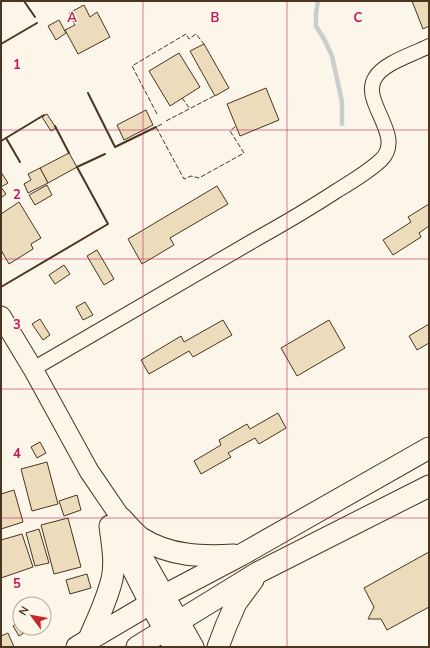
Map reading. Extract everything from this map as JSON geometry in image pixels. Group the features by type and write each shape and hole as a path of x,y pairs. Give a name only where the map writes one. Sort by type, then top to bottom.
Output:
{"main road":[{"path":"83,644 157,600 240,555 429,448"},
{"path":"138,647 172,633 259,572 429,486"},
{"path":"83,644 105,599 112,578 116,522 141,538 164,549 205,557 240,555"},
{"path":"218,647 236,602 259,572"}],"street":[{"path":"33,369 306,211 367,172 382,159 388,147 387,132 372,89 374,78 391,65 429,46"},
{"path":"1,316 33,369 89,471 157,600 172,633 194,647"}],"building":[{"path":"412,1 429,1 429,26 423,29"},
{"path":"84,5 90,17 97,12 110,37 78,54 65,30 75,25 69,13"},
{"path":"59,20 66,33 56,40 48,26"},
{"path":"204,44 229,88 215,96 190,51"},
{"path":"179,53 200,87 170,106 149,71"},
{"path":"266,88 279,120 240,136 227,104"},
{"path":"146,110 153,125 124,140 117,125"},
{"path":"47,114 56,128 51,131 42,117"},
{"path":"69,153 77,167 48,183 40,168"},
{"path":"40,168 48,183 28,193 24,184 31,180 28,174"},
{"path":"1,172 8,183 1,187"},
{"path":"47,185 52,195 35,205 29,195"},
{"path":"217,186 228,204 170,238 174,245 142,264 128,239"},
{"path":"1,187 6,194 1,198"},
{"path":"19,202 41,238 31,244 33,249 9,264 1,250 1,214"},
{"path":"429,204 429,226 419,233 421,237 393,255 383,240 411,222 408,217"},
{"path":"97,250 114,279 104,285 87,256"},
{"path":"64,265 70,274 55,284 49,275"},
{"path":"85,302 93,315 83,320 76,307"},
{"path":"40,319 50,335 43,340 32,324"},
{"path":"223,320 232,335 193,357 189,351 149,374 141,360 181,336 184,342"},
{"path":"329,320 345,348 297,376 281,348"},
{"path":"429,324 429,343 417,350 409,336"},
{"path":"278,413 286,428 259,444 255,438 228,453 231,457 201,474 194,461 221,445 219,440 247,424 250,429"},
{"path":"40,442 46,453 37,458 31,447"},
{"path":"47,462 58,504 32,511 21,469"},
{"path":"14,490 23,522 1,529 1,494"},
{"path":"77,495 81,510 64,516 59,501"},
{"path":"68,518 81,567 54,574 41,525"},
{"path":"39,529 49,563 35,566 26,533"},
{"path":"22,534 33,567 1,578 1,540"},
{"path":"429,552 429,607 387,630 381,619 368,619 374,607 364,588"},
{"path":"87,574 91,588 70,594 66,580"},
{"path":"8,633 14,647 1,647 1,636"}],"waterway":[{"path":"318,1 316,26 332,56 342,102 342,124"}],"fence":[{"path":"157,114 132,66 186,34 189,39 196,34 204,44"},
{"path":"166,121 216,95"},
{"path":"182,98 190,109"},
{"path":"162,124 156,127 184,179 191,176 199,178 244,153 230,131 236,126"}],"wall":[{"path":"24,1 35,17"},
{"path":"1,44 37,23"},
{"path":"88,93 115,147 156,127"},
{"path":"20,162 6,138 44,115"},
{"path":"55,126 69,153"},
{"path":"1,141 6,138"},
{"path":"1,287 108,224 77,167 105,154"}]}
